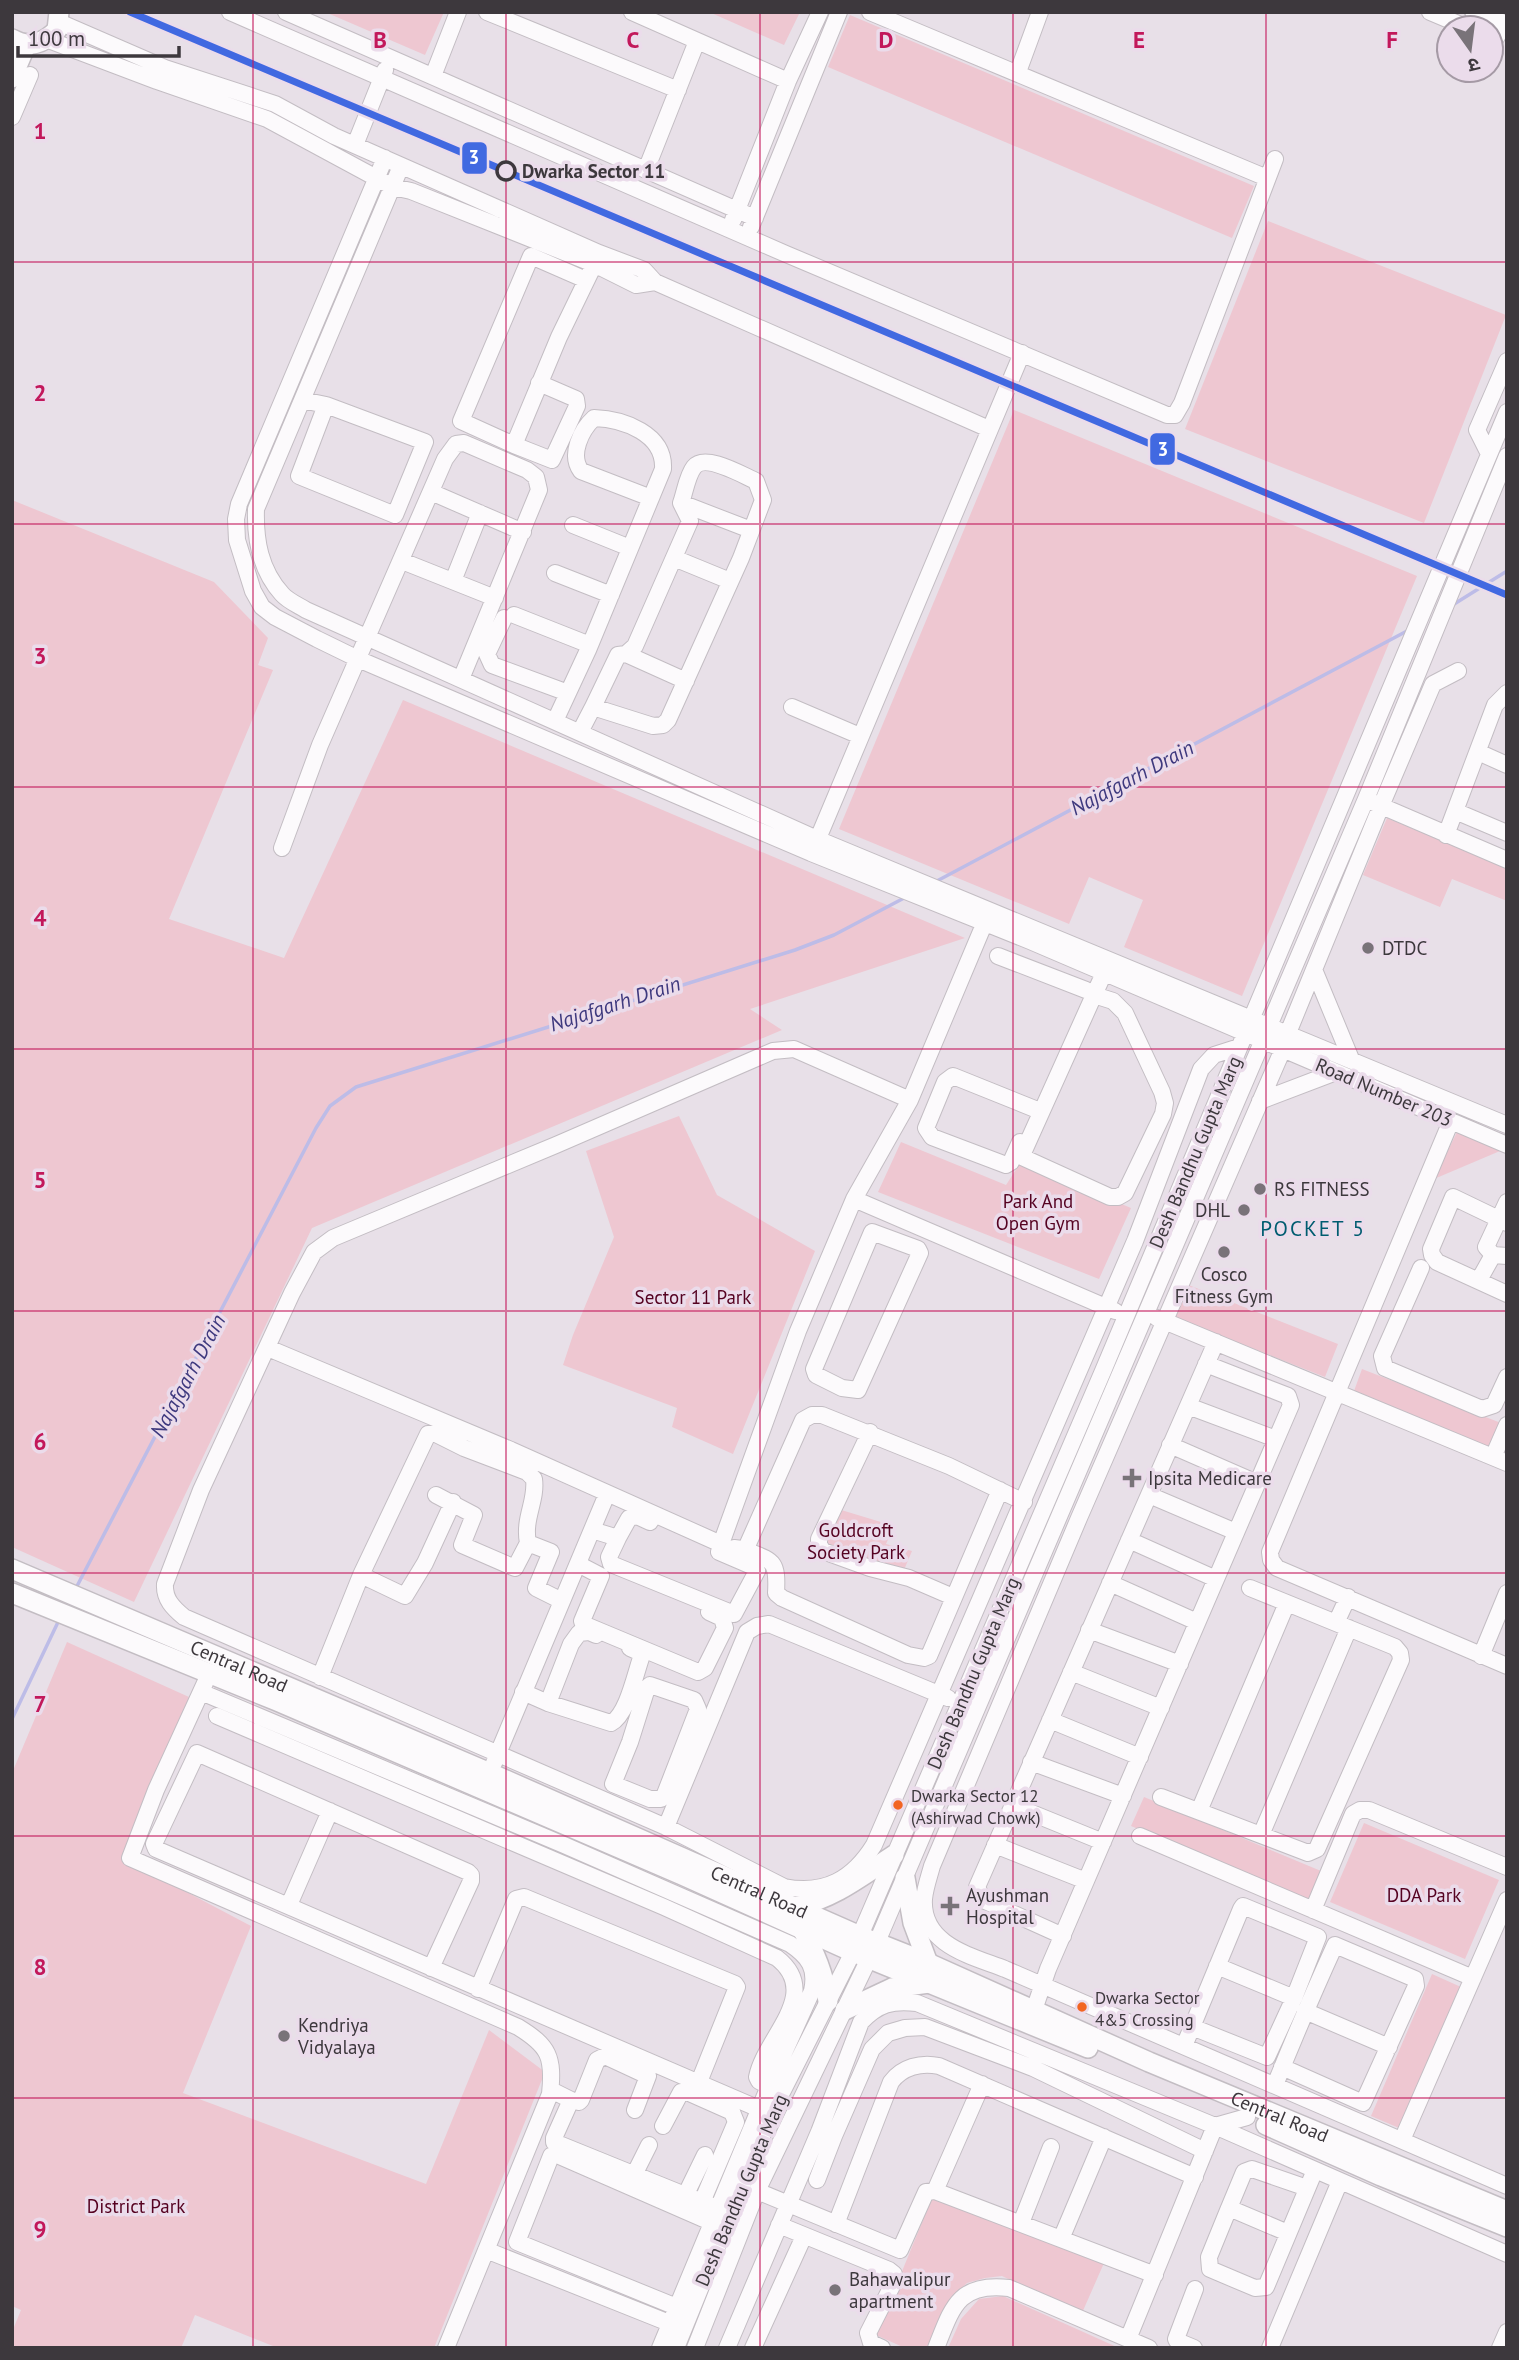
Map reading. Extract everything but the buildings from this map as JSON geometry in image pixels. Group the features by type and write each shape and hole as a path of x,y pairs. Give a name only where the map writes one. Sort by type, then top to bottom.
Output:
{"main road":[{"path":"21,77 16,43 40,43 57,30 59,17"},
{"name":"Central Road","path":"12,1569 490,1773 795,1907 930,1983 1381,2176 1507,2227"},
{"name":"Central Road","path":"12,1593 210,1673 802,1929 928,1963 1149,2062 1507,2211"},
{"path":"795,1907 836,1894 894,1856"},
{"path":"905,1878 913,1923 928,1963"},
{"path":"802,1929 817,1957 836,2006 892,1989 930,1983"}],"street":[{"path":"230,12 747,237 1157,411 1175,415 1182,403 1275,159"},
{"path":"286,12 755,218"},
{"path":"433,76 458,12"},
{"path":"487,12 678,90"},
{"path":"632,12 788,81"},
{"path":"729,229 788,81 820,12"},
{"path":"747,237 839,12"},
{"path":"870,12 1267,178"},
{"path":"1018,72 1040,12"},
{"path":"59,17 164,68 275,104 401,166 644,270 655,282 989,429"},
{"path":"46,39 157,81 267,118 393,187 411,191 594,264 636,285 655,282"},
{"path":"646,170 697,41"},
{"path":"355,145 391,58"},
{"path":"12,117 21,77"},
{"path":"385,158 239,503 236,519 241,557 262,607 275,617 358,659 814,846 892,869 968,900 1245,1033"},
{"path":"401,166 256,509 255,533 259,555 270,578 283,596 306,610 580,732 877,879 1245,1033"},
{"path":"539,383 576,400 577,406 552,460 461,421 531,256 586,280"},
{"path":"514,445 539,383 594,264"},
{"path":"814,846 1022,353"},
{"path":"1489,454 1477,430 1507,361"},
{"path":"302,400 326,405 425,442 395,514 299,476 326,405"},
{"name":"Desh Bandhu Gupta Marg","path":"865,1948 894,1856 1126,1316 1507,411"},
{"path":"555,721 590,645 611,595 663,469 662,453 657,444 641,430 606,418 594,418 587,424 574,456 576,464 581,471 651,498"},
{"path":"282,848 320,745 431,492 450,450 456,444 464,443 518,466 536,477 539,491 461,679"},
{"path":"1288,1033 1315,972 1429,646 1507,456"},
{"path":"593,706 653,726 663,725 668,720 763,500 756,481 709,461 700,462 693,468 681,503 690,520 635,646 626,654"},
{"path":"431,492 523,532"},
{"path":"681,503 751,530"},
{"path":"453,581 480,513"},
{"path":"573,525 630,548"},
{"path":"674,558 730,581"},
{"path":"402,561 495,598"},
{"path":"555,573 611,595"},
{"path":"568,693 492,665 488,654 509,617 590,645"},
{"path":"580,732 618,655 626,654 686,681"},
{"path":"1268,1025 1373,803 1433,684 1458,671"},
{"path":"1446,835 1495,705 1507,693"},
{"path":"792,707 860,736"},
{"path":"1478,752 1507,765"},
{"path":"1373,803 1507,860"},
{"path":"1455,811 1507,833"},
{"path":"721,1544 798,1331 854,1199 910,1100 985,922"},
{"path":"998,956 1090,992 1112,1001 1125,1013 1165,1103 1163,1114 1125,1193 1118,1197 1110,1197 1022,1157 1090,992 1099,970"},
{"path":"1315,972 1351,1059"},
{"path":"899,1119 926,1128 932,1137 1006,1165 1011,1162 1090,992"},
{"name":"Desh Bandhu Gupta Marg","path":"695,2348 757,2191 836,2006 905,1878 1268,1025"},
{"name":"Road Number 203","path":"1245,1033 1268,1025 1507,1125"},
{"path":"910,1100 793,1049 773,1051 334,1238 314,1252 292,1293 201,1490 164,1590 173,1609 184,1617 264,1653 666,1828 784,1887 813,1890 844,1878 863,1863 874,1845 1107,1308 1201,1069 1214,1055 1245,1033"},
{"name":"Road Number 203","path":"1245,1033 1507,1144"},
{"path":"1283,1049 932,1866 924,1900 929,1923 941,1941 957,1951 1042,1984 1507,2186"},
{"path":"1260,1101 1336,1072"},
{"path":"926,1128 945,1082 953,1076 1035,1109"},
{"path":"1451,1121 1270,1552 1271,1560 1277,1568 1507,1666"},
{"path":"1503,1222 1452,1197 1431,1249 1437,1262 1507,1294"},
{"path":"854,1199 1126,1316"},
{"path":"1479,1280 1500,1256 1486,1247 1503,1222 1507,1202"},
{"path":"872,1232 920,1251 858,1390 842,1388 816,1375 814,1369 872,1232 883,1212"},
{"path":"1394,1256 1507,1303"},
{"path":"1421,1268 1382,1356 1385,1368 1482,1409 1494,1405 1507,1377"},
{"path":"1144,1314 1500,1460 1507,1425"},
{"path":"1063,1936 983,1900 978,1887 1216,1342"},
{"path":"268,1348 452,1424 721,1544 771,1561 778,1573 776,1593 782,1598 908,1655 925,1658 929,1656 1000,1490"},
{"path":"1034,2010 1042,1984 1291,1405 1288,1396 1206,1364"},
{"path":"1188,1406 1276,1438"},
{"path":"742,1549 747,1546 803,1420 812,1415 822,1415 870,1433 1024,1502"},
{"path":"870,1433 819,1539 819,1545 823,1551 909,1578 953,1597"},
{"path":"320,1676 361,1576 428,1434 436,1434 527,1472 534,1479 536,1488 525,1530 528,1543 515,1567 462,1545 474,1515 436,1494"},
{"path":"1170,1445 1257,1483"},
{"path":"490,1773 607,1494"},
{"path":"1149,1494 1237,1532"},
{"path":"361,1576 405,1596 425,1563 453,1502"},
{"path":"637,1516 754,1567 756,1574 737,1611 730,1614 611,1564 609,1558 618,1538 629,1518 637,1516"},
{"path":"592,1530 618,1538"},
{"path":"1129,1540 1216,1579"},
{"path":"528,1543 551,1552 536,1588 582,1621 585,1626 698,1672 705,1668 724,1628 722,1618 612,1569 601,1576 582,1621"},
{"path":"578,1564 601,1576"},
{"path":"1110,1583 1197,1622"},
{"path":"1161,1797 1308,1853 1314,1852 1401,1660 1395,1647 1250,1588"},
{"path":"1481,1656 1507,1593"},
{"path":"1261,1835 1343,1625 1348,1597"},
{"path":"1199,1811 1287,1603"},
{"path":"666,1828 747,1632 757,1626 769,1624 960,1703"},
{"path":"1089,1630 1180,1664"},
{"path":"523,1692 548,1703 611,1723 617,1720 624,1707 641,1653 589,1632 579,1633 570,1644 548,1703"},
{"path":"252,1671 264,1653"},
{"path":"1071,1672 1161,1707"},
{"path":"210,1673 156,1790 130,1858 518,2027 537,2039 548,2054 553,2072 551,2090 446,2348"},
{"path":"606,1802 613,1784 630,1742 647,1688 650,1685 694,1700 698,1709 661,1799 650,1799 613,1784"},
{"path":"201,1692 318,1750 511,1842 677,1912 777,1958 788,1966 796,1990 793,2003 757,2073 759,2081 776,2089 812,1991 815,1977 805,1954 790,1944 518,1826 318,1750 217,1716"},
{"path":"1050,1720 1140,1757"},
{"path":"431,1968 471,1881 471,1875 197,1753 154,1844 156,1849 289,1905 478,1989 766,2112"},
{"path":"1031,1762 1123,1796"},
{"path":"1340,1798 1360,1810"},
{"path":"1012,1805 1103,1842"},
{"path":"1275,2085 1318,1937 1319,1913 1353,1814 1360,1810 1369,1810 1507,1867"},
{"path":"289,1905 330,1811"},
{"path":"511,1842 518,1826"},
{"path":"1140,1836 1473,1978"},
{"path":"995,1845 1086,1881"},
{"path":"478,1989 516,1899 524,1897 695,1968 737,1987 699,2082"},
{"path":"1402,2140 1507,1900"},
{"path":"1185,2046 1243,1906 1318,1937"},
{"path":"1192,2027 1267,2057 1335,1945 1344,1923"},
{"path":"1282,2067 1363,2103 1416,1986 1415,1979 1335,1945"},
{"path":"1217,1966 1389,2047"},
{"path":"994,1992 1005,1969"},
{"path":"817,2179 827,2134 861,2022 884,2003 898,2000 916,2003 1036,2060 1205,2151"},
{"name":"Desh Bandhu Gupta Marg","path":"676,2348 677,2326 776,2089 836,2006"},
{"path":"727,2348 789,2203 872,2049 888,2034 905,2028 925,2027 1036,2060 1215,2126 1507,2253"},
{"path":"551,2090 579,2102 597,2060 605,2056 648,2076 635,2110"},
{"path":"831,2221 895,2077 907,2069 928,2064 939,2066 1104,2137 1197,2172"},
{"path":"935,2191 982,2084"},
{"path":"663,2126 681,2092 732,2112 735,2116 736,2122 702,2202"},
{"path":"571,2100 554,2142 702,2202 721,2218"},
{"path":"1215,2126 1247,2117"},
{"path":"1128,2339 1215,2126"},
{"path":"1061,2239 1104,2137"},
{"path":"634,2175 649,2145"},
{"path":"1021,2223 1051,2147"},
{"path":"516,2239 553,2154 721,2218"},
{"path":"685,2196 705,2155"},
{"path":"1307,2188 1252,2169 1244,2172 1208,2263 1210,2269 1255,2288 1266,2287 1315,2170"},
{"path":"1270,2348 1340,2181"},
{"path":"757,2191 900,2250 926,2192 935,2191 1154,2275"},
{"path":"1229,2208 1288,2233"},
{"path":"779,2225 894,2274 895,2280 867,2333 871,2343 882,2348"},
{"path":"495,2230 516,2239 520,2244 684,2310"},
{"path":"753,2348 803,2236"},
{"path":"486,2250 677,2326 660,2348"},
{"path":"936,2348 953,2306 977,2289 993,2286 1009,2288 1149,2348"},
{"path":"1184,2346 1176,2339 1195,2289"},
{"path":"1500,2348 1507,2332"}],"green space":[{"path":"325,12 444,12 425,55"},
{"path":"709,12 800,12 784,45"},
{"path":"850,15 1254,186 1232,238 828,67"},
{"path":"1268,221 1506,315 1424,523 1185,429"},
{"path":"1014,410 1417,576 1242,996 1124,947 1143,900 1089,877 1069,924 839,829"},
{"path":"12,500 214,582 268,638 258,665 273,670 169,919 284,958 403,700 965,938 750,1009 782,1030 312,1228 134,1602 12,1547"},
{"path":"1387,818 1507,868 1507,901 1452,879 1440,907 1363,875"},
{"name":"Sector 11 Park","path":"679,1116 717,1195 815,1251 733,1454 672,1427 677,1408 563,1365 614,1237 586,1151"},
{"path":"1457,1132 1500,1151 1434,1179"},
{"name":"Park And Open Gym","path":"901,1142 1006,1185 1021,1162 1131,1208 1099,1279 878,1192"},
{"path":"1186,1284 1338,1344 1325,1377 1173,1317"},
{"path":"1362,1369 1501,1423 1491,1449 1354,1391"},
{"name":"Goldcroft Society Park","path":"838,1509 894,1526 886,1544 912,1551 901,1577 817,1553"},
{"name":"District Park","path":"67,1642 189,1697 126,1860 251,1926 183,2093 426,2184 489,2030 545,2072 434,2348 278,2348 195,2315 181,2348 12,2348 12,2332 21,2310 12,2306 12,1773"},
{"path":"1144,1797 1321,1871 1309,1900 1131,1826"},
{"name":"DDA Park","path":"1364,1823 1499,1880 1465,1959 1330,1902"},
{"path":"1432,1974 1461,1987 1399,2128 1371,2116"},
{"path":"934,2193 1104,2263 1082,2313 1002,2276 967,2283 956,2294 926,2348 905,2348 876,2335"},
{"path":"1003,2296 1119,2348 948,2348 961,2319 979,2299"}],"waterway":[{"name":"Najafgarh Drain","path":"1451,606 1507,571"},
{"name":"Najafgarh Drain","path":"935,882 1407,631"},
{"name":"Najafgarh Drain","path":"76,1588 316,1128 330,1106 356,1087 795,950 834,935 906,897"},
{"name":"Najafgarh Drain","path":"12,1719 59,1620"}],"transit line":[{"name":"3","path":"130,12 1507,595"}],"place":[{"name":"Dwarka Sector 11","path":"506,171"},
{"name":"DTDC","path":"1368,948"},
{"name":"RS FITNESS","path":"1260,1189"},
{"name":"DHL","path":"1244,1210"},
{"name":"Cosco Fitness Gym","path":"1224,1252"},
{"name":"Ipsita Medicare","path":"1132,1478"},
{"name":"Dwarka Sector 12 (Ashirwad Chowk)","path":"898,1805"},
{"name":"Ayushman Hospital","path":"950,1906"},
{"name":"Dwarka Sector 4&5 Crossing","path":"1082,2007"},
{"name":"Kendriya Vidyalaya","path":"284,2036"},
{"name":"Bahawalipur apartment","path":"835,2290"}],"district":[{"name":"POCKET 5","path":"1313,1229"}]}
